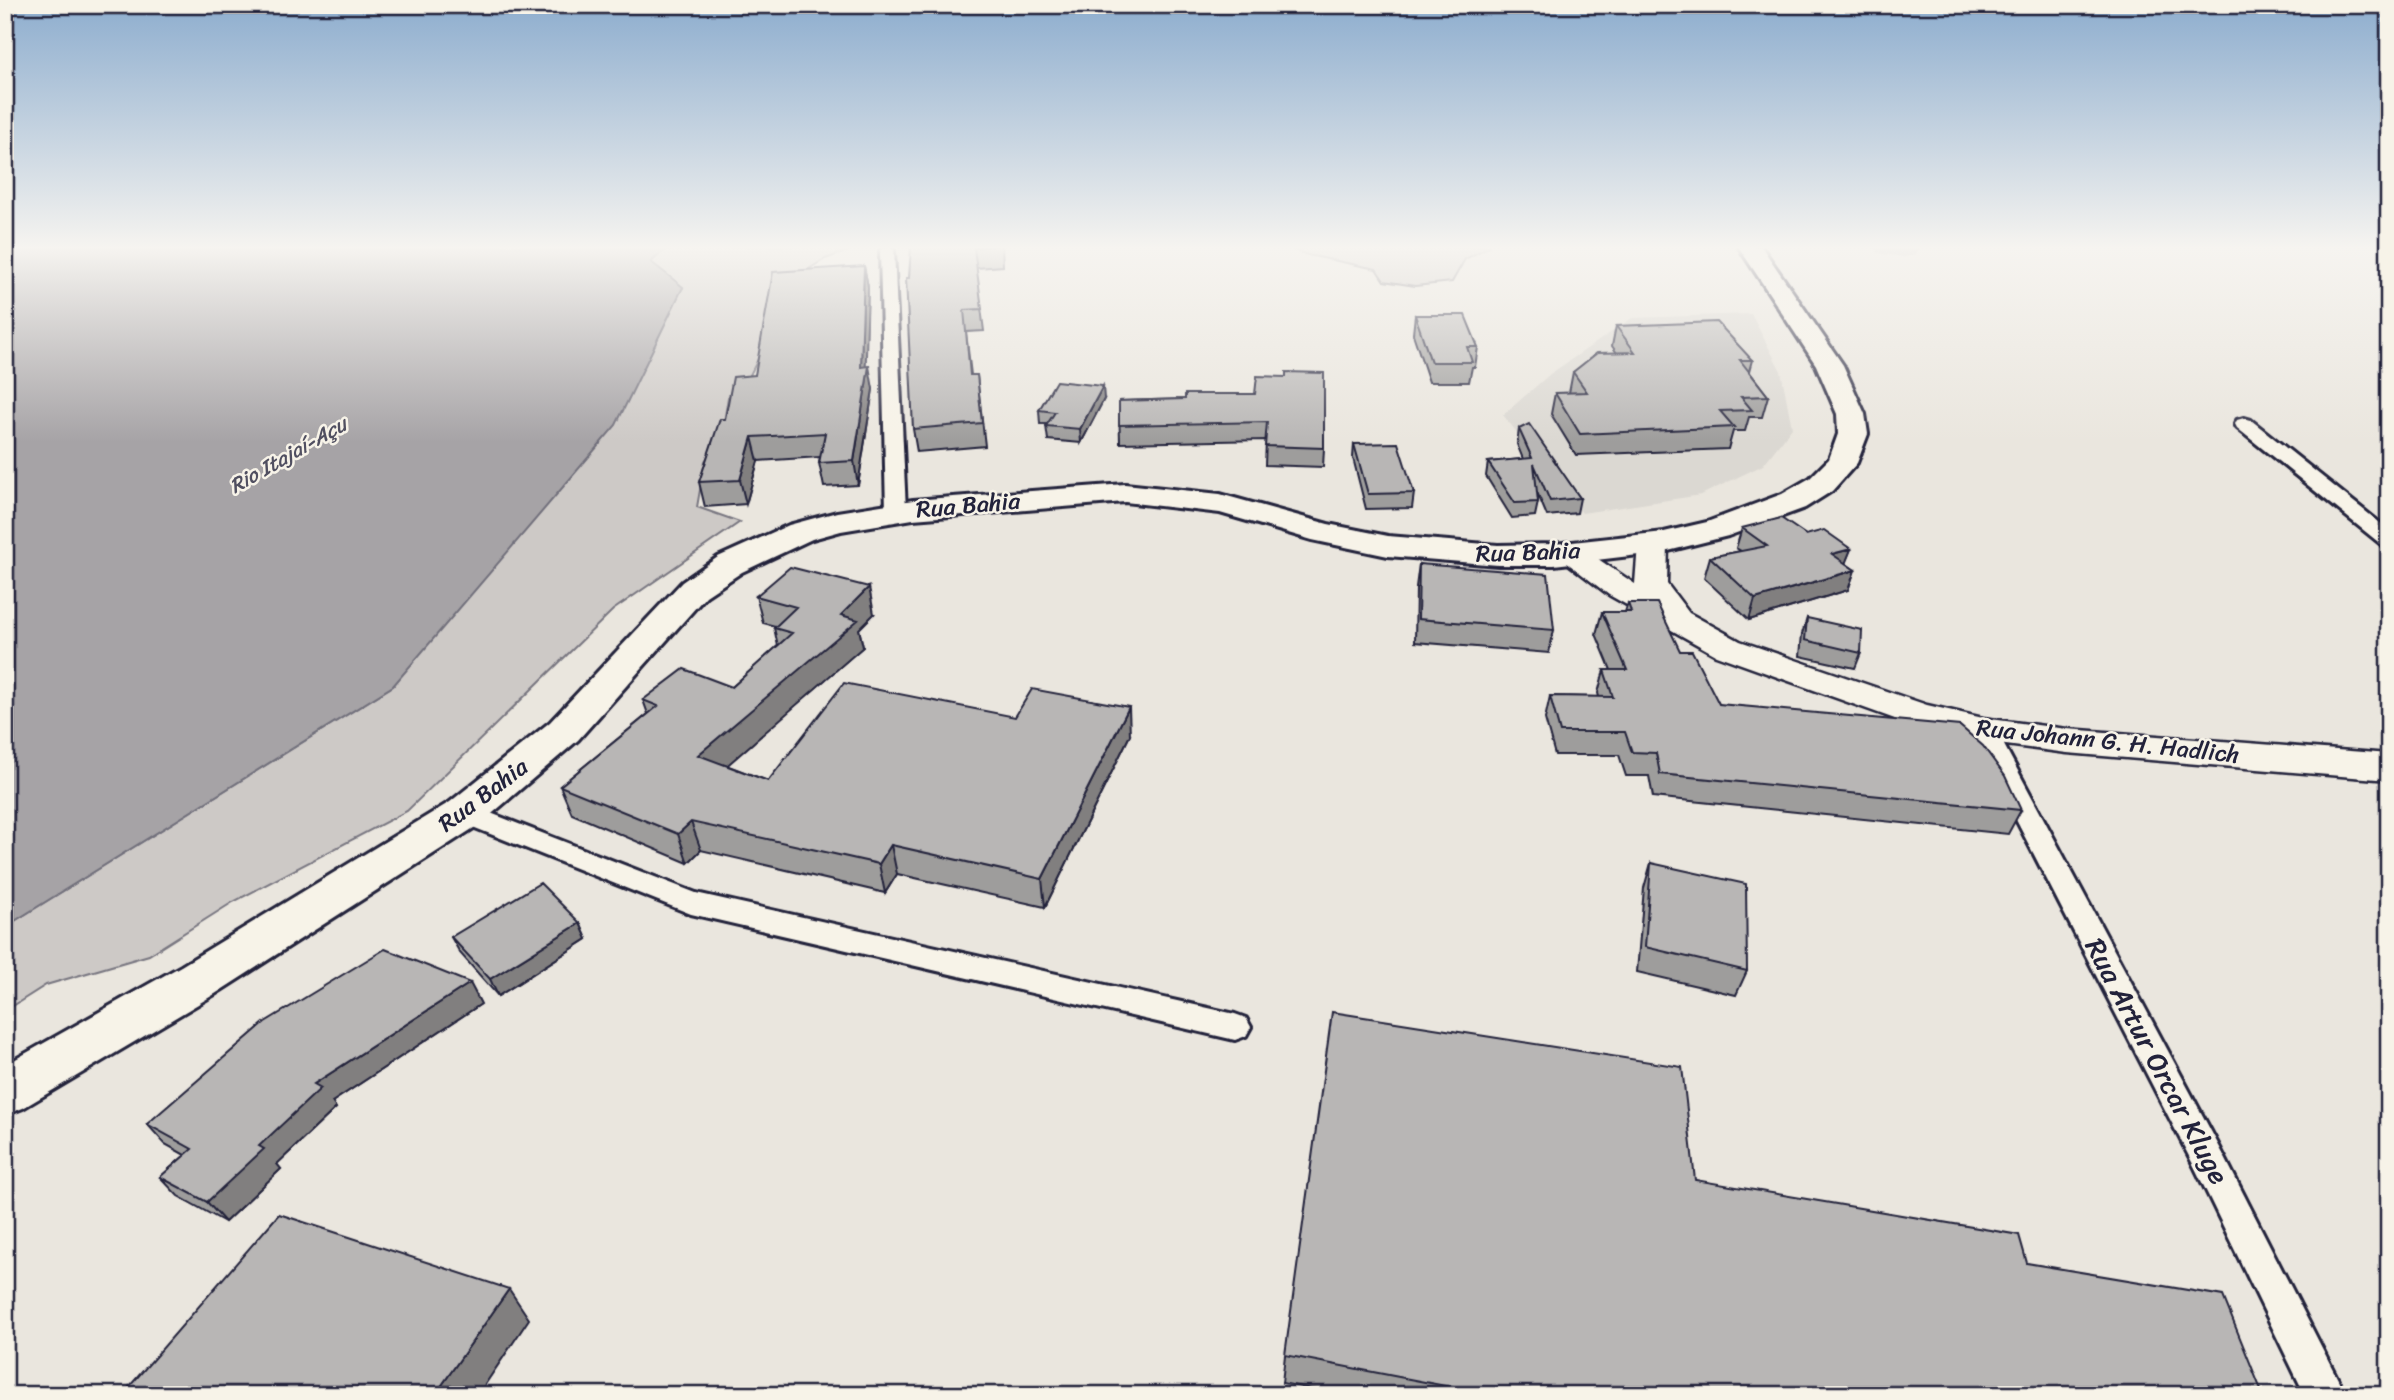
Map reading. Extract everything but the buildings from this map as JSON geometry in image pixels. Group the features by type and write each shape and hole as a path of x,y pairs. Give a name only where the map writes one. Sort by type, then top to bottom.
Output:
{"main road":[{"name":"Rua Bahia","path":"5,1092 198,980 465,813 564,731 694,589 716,572 768,543 835,519 896,511 1121,493 1178,496 1233,506 1334,536 1390,547 1489,556 1653,544 1721,530 1776,509 1818,486 1837,469 1850,449 1852,411 1843,389 1792,311"}],"street":[{"path":"889,311 896,511"},
{"path":"2244,424 2389,541"},
{"path":"1620,588 1651,585 1653,544"},
{"name":"Rua Johann G. H. Hadlich","path":"1567,552 1620,588 1728,648 1919,715 1983,730 2067,741 2389,767"},
{"name":"Rua Johann G. H. Hadlich","path":"1651,585 1678,621"},
{"name":"Rua Artur Orcar Kluge","path":"1983,730 2207,1157 2326,1395"},
{"path":"465,813 691,903 1235,1027"}],"shaded area":[{"path":"666,311 782,311 750,375 728,397 722,435 705,461 697,507 740,522 613,610 407,811 233,902 149,955 46,985 5,1011 5,927 393,686"},
{"path":"1751,314 1781,371 1792,428 1763,465 1701,495 1582,513 1503,415 1550,374 1632,318"}],"water":[{"name":"Rio Itajaí-Açu","path":"5,311 671,311 616,425 393,686 5,927"}]}
